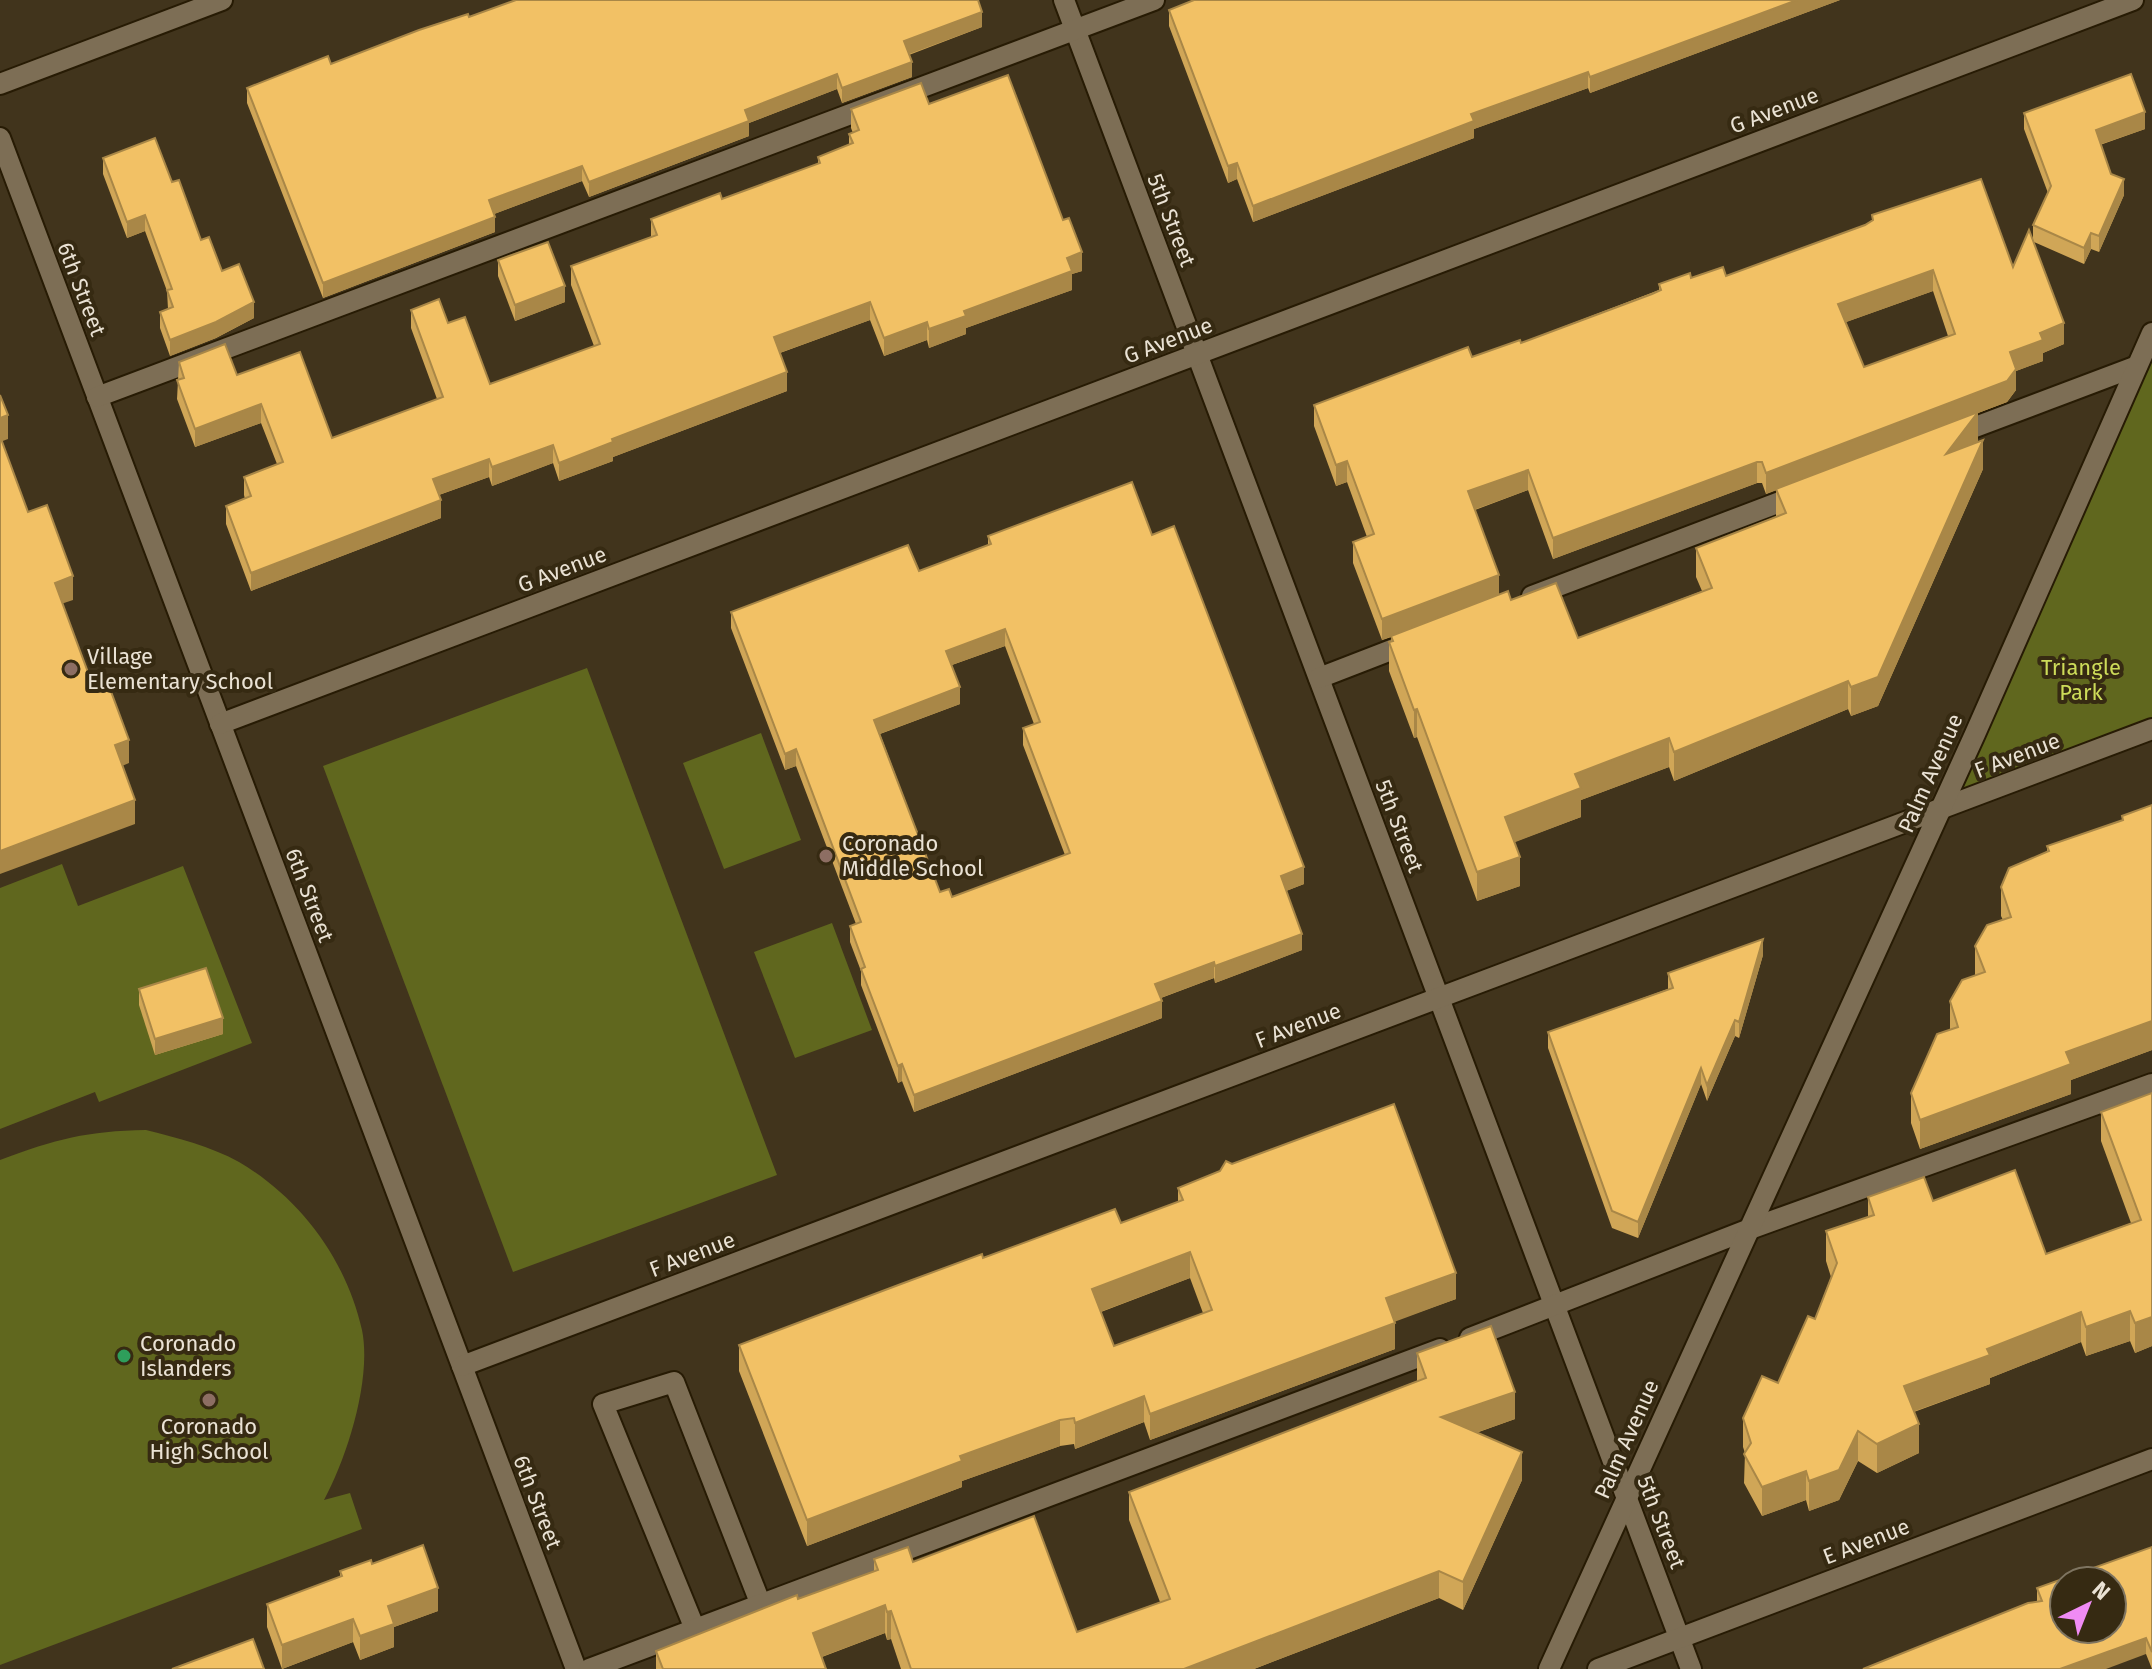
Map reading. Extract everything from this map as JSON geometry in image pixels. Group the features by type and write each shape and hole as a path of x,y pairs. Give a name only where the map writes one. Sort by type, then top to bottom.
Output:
{"street":[{"path":"0,84 222,0"},
{"name":"5th Street","path":"1064,0 1691,1669"},
{"path":"97,397 1154,0"},
{"name":"G Avenue","path":"220,724 2133,0"},
{"name":"6th Street","path":"0,138 576,1669"},
{"name":"Palm Avenue","path":"1549,1669 1940,809 2152,333"},
{"path":"1929,445 2137,366"},
{"path":"1512,604 1825,485"},
{"path":"1319,678 1438,632"},
{"name":"F Avenue","path":"462,1366 2152,729"},
{"path":"589,1669 1555,1306 1747,1230 2152,1084"},
{"path":"695,1629 603,1404 674,1382 761,1605"},
{"name":"E Avenue","path":"1598,1669 2152,1459"}],"green space":[{"name":"Triangle Park","path":"2152,351 2152,728 1947,807"},
{"path":"587,668 777,1175 513,1272 323,766"},
{"path":"761,733 801,840 724,869 683,763"},
{"path":"62,864 78,906 183,866 252,1043 99,1102 95,1092 0,1129 0,888"},
{"path":"832,923 872,1030 795,1058 754,952"},
{"name":"Coronado High School","path":"146,1130 217,1151 261,1177 301,1212 345,1279 362,1330 364,1371 349,1441 324,1500 350,1493 362,1529 0,1665 0,1160 72,1138"}],"building":[{"path":"516,0 978,0 982,12 904,41 912,62 842,88 837,74 745,110 749,121 589,182 582,166 489,200 495,217 323,283 247,88 328,56 331,64 419,30"},
{"path":"1194,0 1797,0 1590,77 1588,72 1471,114 1474,121 1253,206 1237,163 1228,166 1169,10"},
{"path":"2131,74 2145,112 2096,130 2111,174 2124,179 2099,236 2091,233 2084,248 2033,225 2051,186 2024,113"},
{"path":"1008,75 1063,220 1069,218 1082,252 1067,258 1072,271 964,311 966,316 929,329 927,322 884,338 870,302 774,337 787,372 612,439 613,442 559,463 553,445 492,467 489,459 433,479 441,500 251,573 226,506 251,496 244,477 283,462 261,404 195,429 177,380 184,378 179,362 225,344 237,375 300,352 332,438 443,397 411,310 439,299 448,323 465,317 490,384 600,344 571,266 657,235 651,219 720,193 722,199 820,163 818,157 853,143 849,134 859,130 851,109 921,83 929,104"},
{"path":"155,138 172,182 179,180 201,240 209,237 222,271 239,264 254,302 216,322 170,340 160,312 173,307 167,290 172,289 145,215 127,222 103,158"},
{"path":"1981,179 2013,267 2029,230 2064,323 2040,333 2043,340 2010,352 2016,369 2007,381 1766,473 1762,462 1757,462 1553,538 1528,470 1468,491 1499,575 1382,619 1353,542 1374,534 1347,461 1336,465 1314,405 1468,347 1472,357 1520,340 1521,343 1652,294 1661,290 1659,284 1690,273 1691,278 1723,267 1726,276 1865,225 1873,220 1872,215","holes":["1933,270 1955,334 1864,367 1838,304"]},
{"path":"548,242 565,286 515,305 498,260"},
{"path":"0,395 8,415 0,418"},
{"path":"1978,412 1946,454 1983,440 1878,677 1851,687 1848,681 1674,752 1669,738 1575,774 1581,788 1505,817 1520,857 1477,872 1389,642 1393,641 1391,636 1508,591 1511,600 1556,583 1578,638 1712,588 1696,548 1786,513 1776,489"},
{"path":"0,436 28,512 47,505 73,576 55,583 89,675 103,670 129,740 115,745 135,800 0,851"},
{"name":"Coronado Middle School","path":"1132,482 1152,535 1174,526 1304,867 1281,876 1302,934 1155,984 1162,1001 914,1095 902,1064 898,1066 861,969 865,967 850,926 861,922 796,749 785,754 731,612 908,545 919,571 991,544 988,536","holes":["1005,629 1040,722 1023,728 1070,853 952,897 949,889 940,892 874,720 960,687 946,651"]},
{"path":"2152,805 2152,1021 2066,1052 2071,1064 1920,1120 1911,1093 1937,1034 1958,1027 1950,1001 1962,980 1985,972 1975,946 1987,925 2011,917 2001,887 2009,868 2049,851 2047,846 2123,820 2122,816"},
{"path":"1763,939 1739,1022 1735,1020 1707,1085 1701,1068 1638,1222 1612,1211 1548,1032 1673,988 1668,973"},
{"path":"206,968 223,1018 155,1039 139,989"},
{"path":"2152,1093 2152,1317 2135,1323 2130,1311 2086,1327 2081,1312 1987,1349 1990,1355 1904,1386 1919,1424 1877,1444 1858,1431 1839,1470 1809,1481 1806,1471 1762,1487 1744,1454 1751,1443 1743,1418 1762,1376 1778,1383 1808,1316 1815,1319 1837,1263 1826,1231 1874,1215 1868,1197 1924,1177 1933,1201 2015,1170 2046,1254 2141,1220 2101,1112"},
{"path":"1394,1104 1456,1273 1386,1298 1395,1323 1150,1414 1144,1396 1075,1423 1074,1418 1060,1420 960,1456 962,1461 807,1520 739,1345 982,1254 983,1258 1115,1209 1121,1223 1183,1200 1178,1188 1220,1171 1226,1161 1232,1164","holes":["1190,1252 1212,1310 1114,1346 1092,1289"]},
{"path":"1491,1326 1515,1392 1441,1417 1522,1452 1463,1582 1439,1571 1184,1669 911,1669 891,1611 887,1612 885,1605 813,1633 826,1669 663,1669 656,1651 797,1595 798,1599 878,1570 874,1559 908,1547 913,1562 1034,1516 1077,1632 1170,1599 1129,1492 1426,1378 1417,1353"},
{"path":"423,1545 438,1588 388,1606 394,1624 360,1636 353,1619 282,1645 267,1604 342,1576 340,1571 371,1560 372,1564"},
{"path":"2152,1547 2152,1652 2146,1638 2128,1644 2128,1565 2102,1565"},
{"path":"2048,1584 2048,1645 2127,1645 2060,1669 1863,1669 2028,1603 2042,1601 2037,1588"},
{"path":"253,1639 264,1669 172,1669"}],"place":[{"name":"Village Elementary School","path":"71,669"},
{"name":"Coronado Middle School","path":"826,856"},
{"name":"Coronado Islanders","path":"124,1356"},
{"name":"Coronado High School","path":"209,1400"}]}
